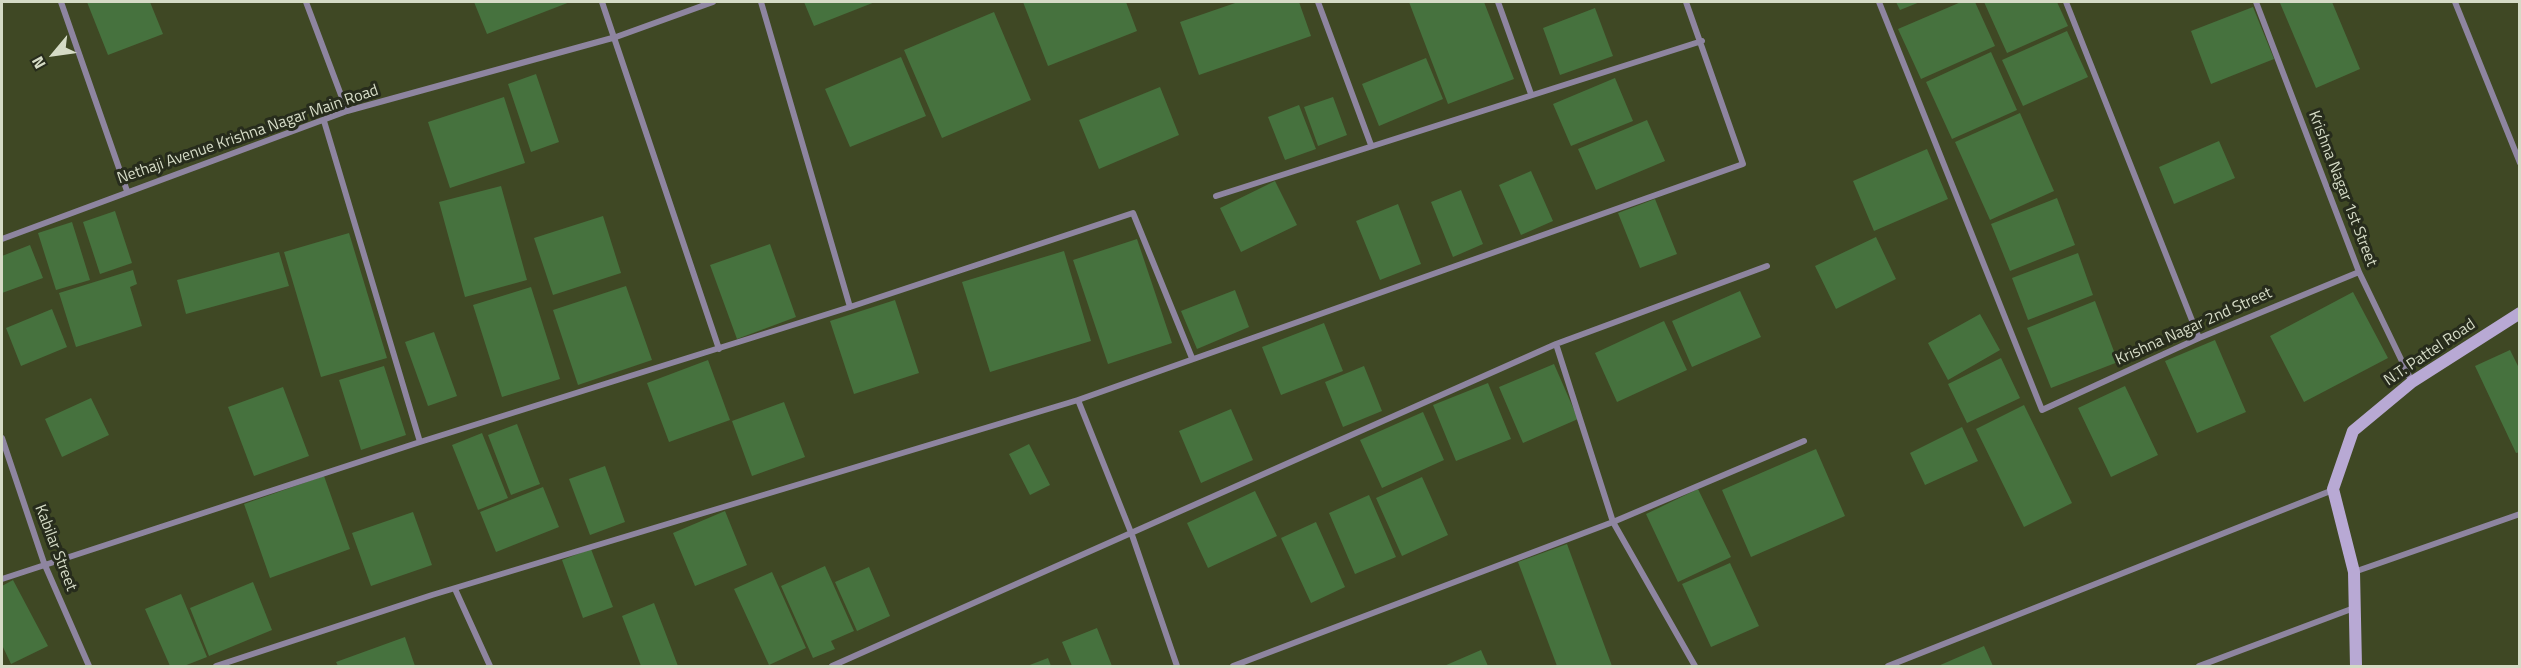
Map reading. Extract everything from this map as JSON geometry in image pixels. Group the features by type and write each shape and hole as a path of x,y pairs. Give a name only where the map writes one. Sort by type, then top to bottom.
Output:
{"street":[{"path":"61,2 127,191"},
{"path":"306,2 347,111"},
{"path":"602,2 616,37 719,349"},
{"name":"Nethaji Avenue Krishna Nagar Main Road","path":"2,239 347,111 616,37 713,2"},
{"path":"761,2 850,308"},
{"path":"1318,2 1371,145"},
{"path":"1498,2 1531,94"},
{"path":"216,666 455,589 1078,400 1743,164 1686,2"},
{"name":"Krishna Nagar 2nd Street","path":"1879,2 2042,410 2199,338 2359,272"},
{"path":"2066,2 2199,338"},
{"name":"Krishna Nagar 1st Street","path":"2256,2 2359,272 2412,382"},
{"path":"2456,2 2520,163"},
{"path":"1216,195 1701,41"},
{"path":"324,121 420,442"},
{"path":"2,579 44,563 420,442 850,308 1133,213 1192,358"},
{"path":"832,666 1132,535 1556,344 1767,266"},
{"name":"N.T. Pattel Road","path":"2333,489 2353,431 2412,382 2520,313"},
{"path":"1556,344 1613,522 1695,666"},
{"path":"1078,400 1132,535 1177,666"},
{"name":"Kabilar Street","path":"2,438 44,563 89,666"},
{"path":"1233,666 1613,522 1804,441"},
{"path":"1888,666 2333,489 2354,572 2356,666"},
{"path":"2354,572 2520,514"},
{"path":"455,589 490,666"},
{"path":"2199,666 2354,608"}],"building":[{"path":"87,2 150,2 163,34 108,55"},
{"path":"474,2 570,2 487,34"},
{"path":"804,2 875,2 814,26"},
{"path":"1023,2 1126,2 1137,31 1048,66"},
{"path":"1238,2 1299,2 1311,36 1199,75 1180,22"},
{"path":"1409,2 1484,2 1514,79 1448,104"},
{"path":"1896,2 1920,2 1900,10"},
{"path":"1961,2 1975,2 1995,46 1921,79 1898,29"},
{"path":"1984,2 2057,2 2068,26 2007,53"},
{"path":"2332,2 2360,69 2316,88 2280,3"},
{"path":"2253,7 2274,59 2211,84 2191,31"},
{"path":"1595,8 1613,56 1560,75 1543,28"},
{"path":"994,12 1031,100 942,138 904,50"},
{"path":"2067,31 2088,77 2023,106 2002,60"},
{"path":"1991,52 2017,110 1952,139 1926,82"},
{"path":"901,57 926,116 850,147 825,89"},
{"path":"1426,58 1443,99 1379,126 1362,84"},
{"path":"536,74 559,142 531,152 508,84"},
{"path":"1615,78 1633,121 1571,146 1553,104"},
{"path":"1160,87 1179,135 1099,169 1079,120"},
{"path":"504,97 525,163 450,188 428,122"},
{"path":"1333,97 1347,135 1318,146 1304,107"},
{"path":"1299,105 1316,149 1285,160 1268,117"},
{"path":"2020,113 2054,191 1990,220 1955,142"},
{"path":"1647,120 1665,161 1596,190 1578,149"},
{"path":"2219,141 2235,178 2174,204 2159,167"},
{"path":"1927,149 1948,199 1874,231 1853,181"},
{"path":"1531,171 1553,221 1521,235 1499,185"},
{"path":"1275,181 1297,225 1241,252 1220,208"},
{"path":"501,186 527,280 465,297 439,202"},
{"path":"1461,190 1483,244 1453,257 1431,202"},
{"path":"2057,198 2075,245 2010,271 1991,224"},
{"path":"1655,199 1677,254 1640,268 1618,213"},
{"path":"1398,204 1421,264 1380,280 1356,221"},
{"path":"115,211 132,263 100,274 83,222"},
{"path":"603,216 621,273 553,295 534,238"},
{"path":"72,222 90,280 56,290 38,233"},
{"path":"349,233 387,358 321,377 284,252"},
{"path":"1876,237 1896,279 1836,309 1815,266"},
{"path":"1137,239 1172,343 1108,364 1073,260"},
{"path":"770,244 796,317 737,339 710,265"},
{"path":"30,245 43,278 2,293 2,256"},
{"path":"1064,251 1091,341 990,372 962,282"},
{"path":"279,252 289,286 186,314 177,280"},
{"path":"2078,253 2093,295 2028,320 2012,278"},
{"path":"133,270 137,284 130,287 142,326 76,347 59,293"},
{"path":"626,286 652,360 578,385 553,310"},
{"path":"531,287 560,379 502,397 473,305"},
{"path":"1235,290 1249,327 1197,349 1181,311"},
{"path":"1740,291 1761,337 1692,367 1672,321"},
{"path":"2353,292 2388,358 2304,402 2270,336"},
{"path":"895,300 919,373 854,394 830,321"},
{"path":"2095,301 2118,362 2051,388 2027,328"},
{"path":"52,309 67,347 21,366 6,328"},
{"path":"1980,314 2000,350 1948,380 1928,343"},
{"path":"1664,321 1687,370 1617,402 1595,353"},
{"path":"1324,323 1343,371 1281,395 1262,347"},
{"path":"434,332 457,396 428,406 405,342"},
{"path":"2215,340 2246,412 2197,433 2165,361"},
{"path":"2510,350 2520,370 2520,452 2516,453 2475,366"},
{"path":"2001,358 2020,398 1967,423 1948,384"},
{"path":"708,360 730,420 669,442 647,383"},
{"path":"1554,364 1578,419 1523,443 1499,387"},
{"path":"384,366 406,435 361,450 339,380"},
{"path":"1364,366 1382,411 1343,427 1325,382"},
{"path":"1488,383 1511,439 1456,461 1433,405"},
{"path":"2125,386 2158,455 2111,477 2078,408"},
{"path":"283,387 309,456 254,476 228,407"},
{"path":"91,398 109,435 62,457 45,419"},
{"path":"784,402 805,457 752,476 732,421"},
{"path":"2024,405 2072,503 2024,527 1976,429"},
{"path":"1231,409 1253,460 1201,483 1179,431"},
{"path":"1423,412 1444,460 1382,488 1360,440"},
{"path":"517,424 540,484 511,495 488,435"},
{"path":"1962,427 1978,461 1925,485 1910,453"},
{"path":"482,433 508,498 478,510 452,445"},
{"path":"1029,444 1050,485 1030,495 1009,454"},
{"path":"1816,449 1845,516 1751,557 1722,490"},
{"path":"605,466 625,522 590,535 569,479"},
{"path":"324,476 350,549 270,578 244,504"},
{"path":"1422,477 1448,535 1402,556 1376,498"},
{"path":"543,487 559,527 496,552 480,512"},
{"path":"1698,489 1731,557 1678,582 1646,514"},
{"path":"1255,491 1277,536 1208,568 1187,523"},
{"path":"1369,495 1396,557 1355,574 1329,513"},
{"path":"725,511 747,565 695,586 673,533"},
{"path":"413,512 432,565 371,586 352,533"},
{"path":"1316,522 1345,587 1311,603 1281,538"},
{"path":"1567,544 1612,666 1557,666 1518,562"},
{"path":"591,549 613,607 583,618 562,560"},
{"path":"1730,563 1759,626 1711,647 1682,584"},
{"path":"825,566 854,631 831,641 835,649 813,658 781,586"},
{"path":"869,567 890,616 857,631 835,582"},
{"path":"772,572 806,648 769,665 734,589"},
{"path":"13,580 48,646 11,664 2,645 2,586"},
{"path":"253,582 272,630 209,656 190,608"},
{"path":"181,594 207,657 184,666 170,666 145,609"},
{"path":"654,603 678,666 641,666 622,616"},
{"path":"1097,628 1112,666 1072,666 1062,642"},
{"path":"405,637 415,666 338,666 336,662"},
{"path":"1984,646 1993,666 1938,666"},
{"path":"1481,650 1488,666 1444,666"},
{"path":"1048,658 1051,666 1027,666"}]}
